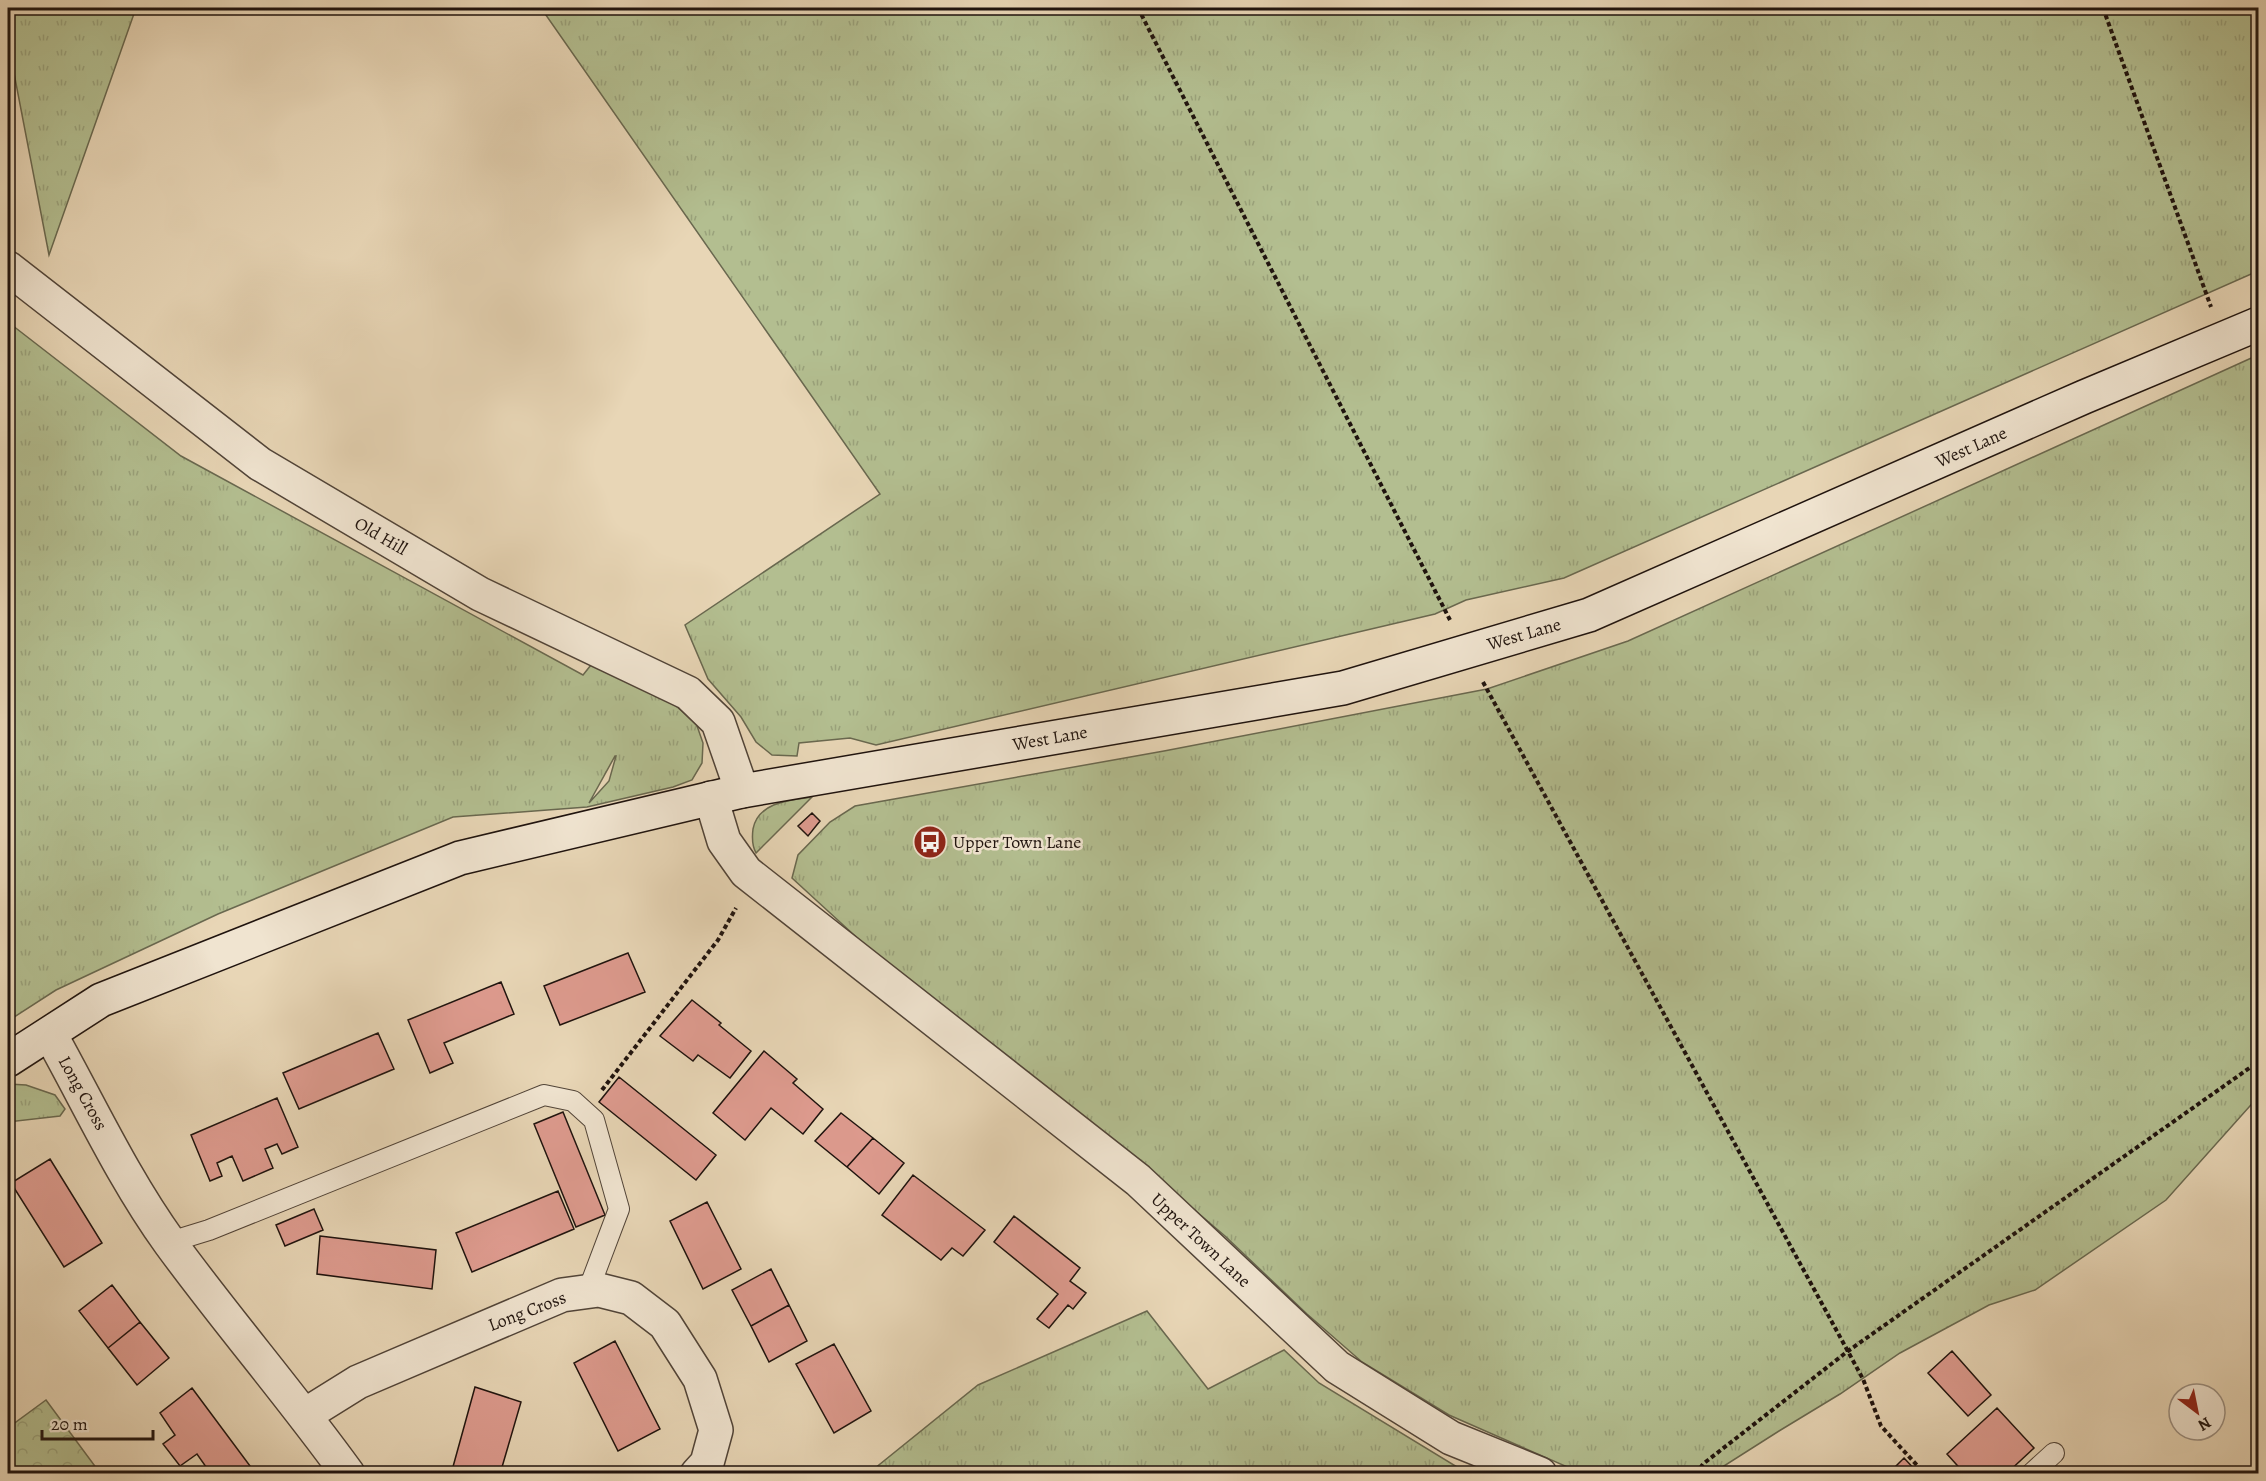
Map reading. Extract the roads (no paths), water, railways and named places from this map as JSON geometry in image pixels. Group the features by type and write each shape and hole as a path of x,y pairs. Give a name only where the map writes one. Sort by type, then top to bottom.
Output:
{"street":[{"name":"Old Hill","path":"8,268 260,464 480,594 688,693 718,722 727,795"},
{"name":"West Lane","path":"8,1060 101,1000 460,858 727,795 1343,688 1589,615 2073,402 2259,324"},
{"name":"Upper Town Lane","path":"727,795 724,841 746,872 1138,1180 1337,1367 1452,1438 1540,1473"},
{"name":"Long Cross","path":"50,1034 130,1180 170,1242 305,1414 348,1473"},
{"name":"Long Cross","path":"305,1414 358,1382 562,1295 599,1290 631,1298 664,1324 700,1379 716,1430 707,1463 697,1473"}],"lane":[{"path":"170,1242 209,1230 544,1095 573,1101 594,1120 619,1209 588,1291"},
{"path":"2031,1473 2054,1453"}],"place":[{"name":"Upper Town Lane","path":"930,842"}]}
